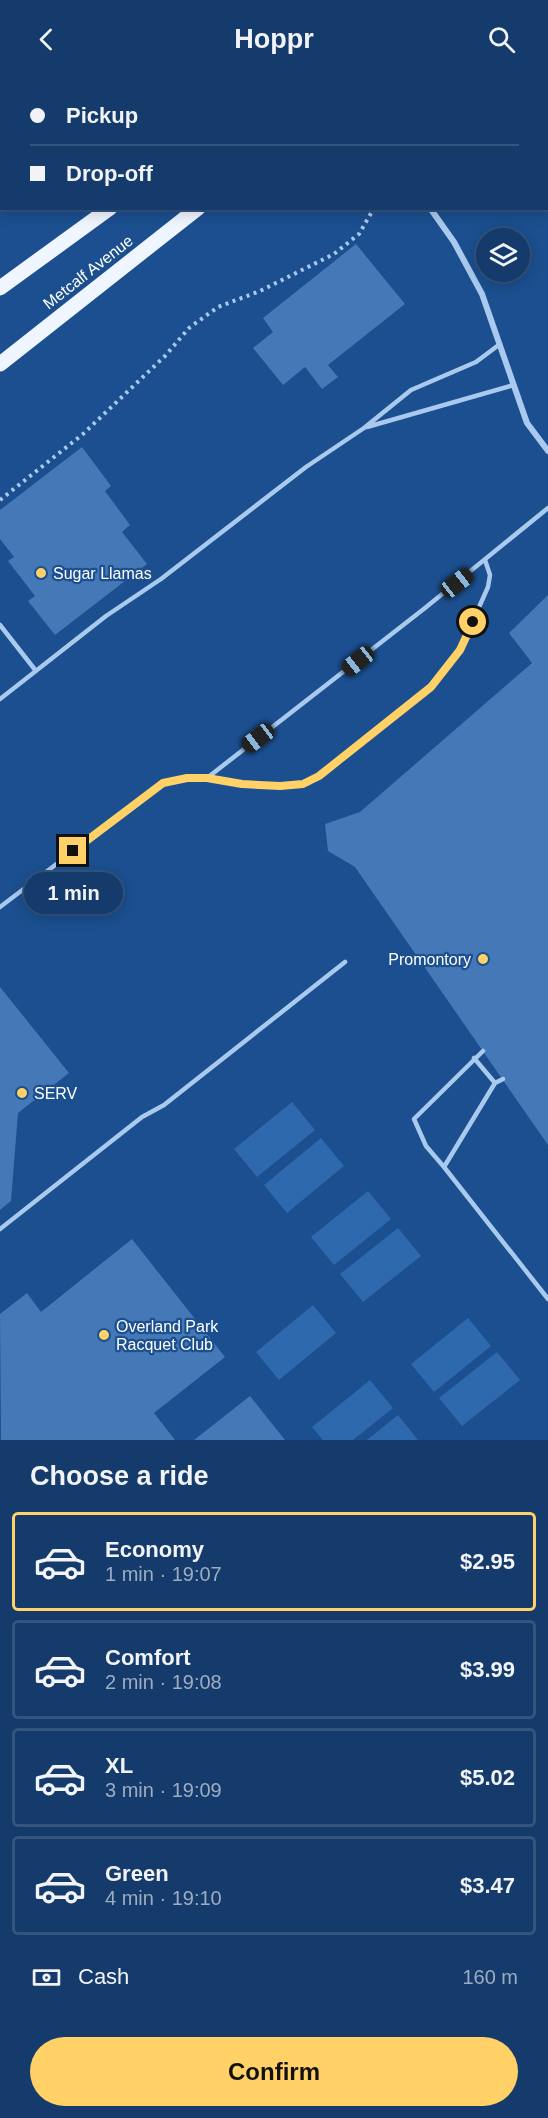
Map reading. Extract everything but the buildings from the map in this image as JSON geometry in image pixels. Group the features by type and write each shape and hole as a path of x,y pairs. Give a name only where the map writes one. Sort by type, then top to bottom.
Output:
{"main road":[{"path":"0,288 107,210"},
{"name":"Metcalf Avenue","path":"0,364 195,210"}],"street":[{"path":"431,210 454,243 482,294 527,423 548,451"}],"lane":[{"path":"0,699 106,616 161,579 306,467 364,428 411,390 476,362 500,344"},
{"path":"364,428 514,385"},
{"path":"207,778 548,508"},
{"path":"0,907 163,783 187,778 207,778 242,784 280,786 303,784 319,776 431,687 460,650 488,587 490,574 485,560"},
{"path":"0,626 36,671"},
{"path":"0,1229 142,1117 165,1105 345,963"},
{"path":"483,1051 414,1119 426,1146 548,1299"},
{"path":"474,1058 495,1083"},
{"path":"444,1167 495,1083 503,1079"}],"path":[{"path":"0,500 83,434 165,356 189,328 218,307 260,291 334,254 359,234 373,210"}],"shaded area":[{"path":"292,1102 315,1130 257,1177 234,1149"},
{"path":"321,1138 344,1166 287,1213 264,1185"},
{"path":"368,1191 391,1219 334,1265 311,1237"},
{"path":"398,1228 421,1256 363,1302 340,1274"},
{"path":"313,1305 336,1333 279,1380 256,1352"},
{"path":"468,1318 491,1346 434,1392 411,1364"},
{"path":"497,1352 520,1380 462,1426 439,1398"},
{"path":"370,1380 393,1408 353,1440 323,1440 312,1427"},
{"path":"398,1415 418,1440 367,1440"}],"place":[{"name":"Sugar Llamas","path":"41,573"},
{"name":"Promontory","path":"483,959"},
{"name":"SERV","path":"22,1093"},
{"name":"Overland Park Racquet Club","path":"104,1335"}],"route":[{"path":"73,851 163,783 187,778 207,778 242,784 280,786 303,784 319,776 431,687 460,650 473,622"}]}
